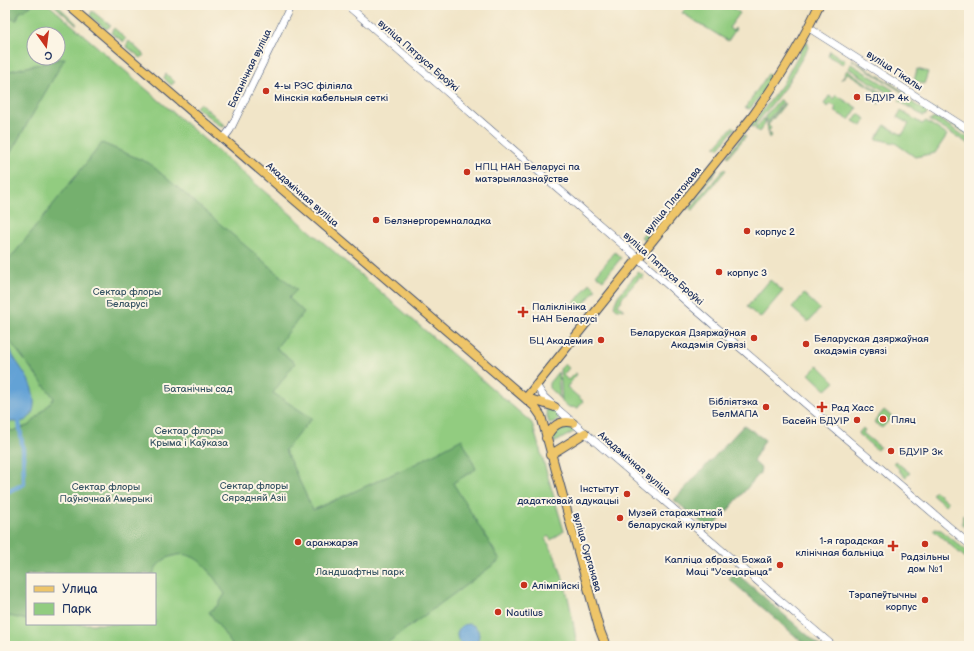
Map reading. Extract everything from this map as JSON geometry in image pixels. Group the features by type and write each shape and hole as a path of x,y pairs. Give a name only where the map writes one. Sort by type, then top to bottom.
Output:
{"main road":[{"name":"Акадэмічная вуліца","path":"68,5 526,398"},
{"name":"вуліца Платонава","path":"526,398 752,117 779,79 809,28 819,5"},
{"path":"526,398 555,407"},
{"name":"вуліца Сурганава","path":"526,398 541,416 550,455 599,628 606,646"},
{"path":"546,438 550,430 556,424 563,422 573,423"},
{"path":"550,455 585,433"}],"street":[{"name":"Батанічная вуліца","path":"224,138 230,130 291,5"},
{"name":"вуліца Пятруся Броўкі","path":"348,5 638,259 969,544"},
{"name":"вуліца Гікалы","path":"809,28 969,130"},
{"name":"Акадэмічная вуліца","path":"536,385 544,397 573,423 833,646"}],"green space":[{"name":"Батанічны сад","path":"5,5 49,5 532,423 564,531 551,540 548,536 545,539 557,562 570,605 577,646 5,646"},
{"path":"9,5 31,6 19,13 17,20 9,18"},
{"path":"54,5 57,5 77,24 75,24"},
{"path":"688,5 728,5 740,13 729,28 733,31 735,28 736,29 728,41 682,13"},
{"path":"92,11 111,26 106,29 90,16"},
{"path":"114,28 126,39 124,42 111,33"},
{"path":"129,41 144,55 141,58 126,46"},
{"path":"806,41 808,48 785,87 753,128 751,126 782,85"},
{"path":"830,51 845,61 843,64 828,56"},
{"path":"852,60 969,133 969,135"},
{"path":"851,64 893,90 891,95 848,68"},
{"path":"31,66 60,66 5,161 5,72"},
{"path":"917,69 928,72 924,84 914,81"},
{"path":"847,70 882,93 880,97 882,99 879,104 871,99 876,91 848,73 841,80"},
{"path":"166,74 175,82 171,85 164,78"},
{"path":"768,74 773,80 750,109 745,108"},
{"path":"836,95 857,108 849,120 834,111 836,107 831,104 828,107 824,104 829,96 834,99"},
{"path":"902,96 927,112 926,115 923,116 899,101"},
{"path":"780,99 783,102 766,123 765,116"},
{"path":"200,103 225,125 224,127 220,126 196,107"},
{"path":"784,103 785,104 768,125 771,128 768,132 767,124"},
{"path":"901,111 922,124 926,121 947,135 935,153 915,157 895,143 876,139 885,125 902,135 909,124 897,117"},
{"path":"858,114 866,119 862,126 853,121"},
{"path":"764,118 765,124 759,132 755,129"},
{"path":"937,118 969,139 969,144 929,120"},
{"path":"733,126 735,128 719,148 715,147"},
{"path":"768,132 772,135 769,138"},
{"path":"744,135 746,136 728,157 727,156"},
{"name":"Батанічны сад","path":"102,143 149,163 297,290 289,298 304,312 276,348 295,363 273,393 312,418 285,450 313,510 415,464 462,439 476,469 453,483 500,560 383,646 233,646 209,612 217,606 225,594 204,565 190,556 182,555 173,556 163,560 156,567 153,573 26,573 26,620 5,615 5,427 12,431 30,425 54,398 5,335 5,265"},
{"path":"716,169 718,169 686,210 690,201"},
{"path":"724,169 726,170 693,210 690,209"},
{"path":"654,222 657,224 645,240 641,237"},
{"path":"615,252 621,258 603,280 596,275"},
{"path":"638,272 644,276 642,279 640,277 621,299 622,300 618,305 624,310 617,309 614,306 618,296"},
{"path":"770,280 783,291 760,318 747,307"},
{"path":"590,283 596,289 580,309 574,303"},
{"path":"804,294 820,309 808,322 792,308"},
{"path":"565,364 569,368 563,375 568,380 575,373 577,374 567,387 583,401 578,408 569,407 562,402 560,369"},
{"path":"818,365 835,382 826,390 809,374"},
{"path":"558,372 560,399 549,388 549,383"},
{"path":"547,408 553,409 560,416 554,422 549,423 546,411"},
{"name":"Пляц","path":"884,410 892,417 882,428 874,422"},
{"path":"563,425 572,426 577,430 554,443 553,432"},
{"path":"744,425 765,440 753,461 761,468 760,473 711,530 674,500"},
{"path":"863,428 865,430 863,433 880,447 877,450 858,434"},
{"path":"895,461 910,473 906,477 893,463"},
{"path":"935,491 948,502 945,505 932,494"},
{"path":"963,515 969,520 969,530 962,524"},
{"path":"933,530 941,530 969,553 969,561"},
{"path":"735,572 820,646 807,646 729,579"}],"water":[{"path":"5,335 13,356 27,378 33,394 34,402 31,415 22,422 5,420"},
{"path":"468,624 476,627 479,635 476,643 468,646 460,643 457,635 460,627"}],"waterway":[{"path":"5,493 24,484 23,450 19,422"}],"place":[{"name":"4-ы РЭС філіяла Мінскія кабельныя сеткі","path":"266,91"},
{"name":"БДУІР 4к","path":"857,97"},
{"name":"НПЦ НАН Беларусі па матэрыялазнаўстве","path":"467,172"},
{"name":"Белэнергоремналадка","path":"376,220"},
{"name":"корпус 2","path":"747,231"},
{"name":"корпус 3","path":"719,272"},
{"name":"Паліклініка НАН Беларусі","path":"523,312"},
{"name":"Беларуская Дзяржаўная Акадэмія Сувязі","path":"754,338"},
{"name":"БЦ Академия","path":"601,340"},
{"name":"Беларуская дзяржаўная акадэмія сувязі","path":"806,344"},
{"name":"Бібліятэка БелМАПА","path":"766,407"},
{"name":"Рад Хасс","path":"822,407"},
{"name":"Пляц","path":"883,419"},
{"name":"Басейн БДУІР","path":"857,420"},
{"name":"БДУІР 3к","path":"891,451"},
{"name":"Інстытут дадатковай адукацыі","path":"627,494"},
{"name":"Музей старажытнай беларускай культуры","path":"620,518"},
{"name":"аранжарэя","path":"298,542"},
{"name":"Радзільны дом №1","path":"925,544"},
{"name":"1-я гарадская клінічная бальніца","path":"893,546"},
{"name":"Капліца абраза Божай Маці \"Усецарыца\"","path":"780,565"},
{"name":"Алімпійскі","path":"524,585"},
{"name":"Тэрапеўтычны корпус","path":"925,600"},
{"name":"Nautilus","path":"498,612"}],"park label":[{"name":"Сектар флоры Беларусі","path":"127,296"},
{"name":"Сектар флоры Крыма і Каўказа","path":"189,436"},
{"name":"Сектар флоры Сярэдняй Азіі","path":"254,490"},
{"name":"Сектар флоры Паўночнай Амерыкі","path":"106,492"},
{"name":"Ландшафтны парк","path":"360,571"}]}
